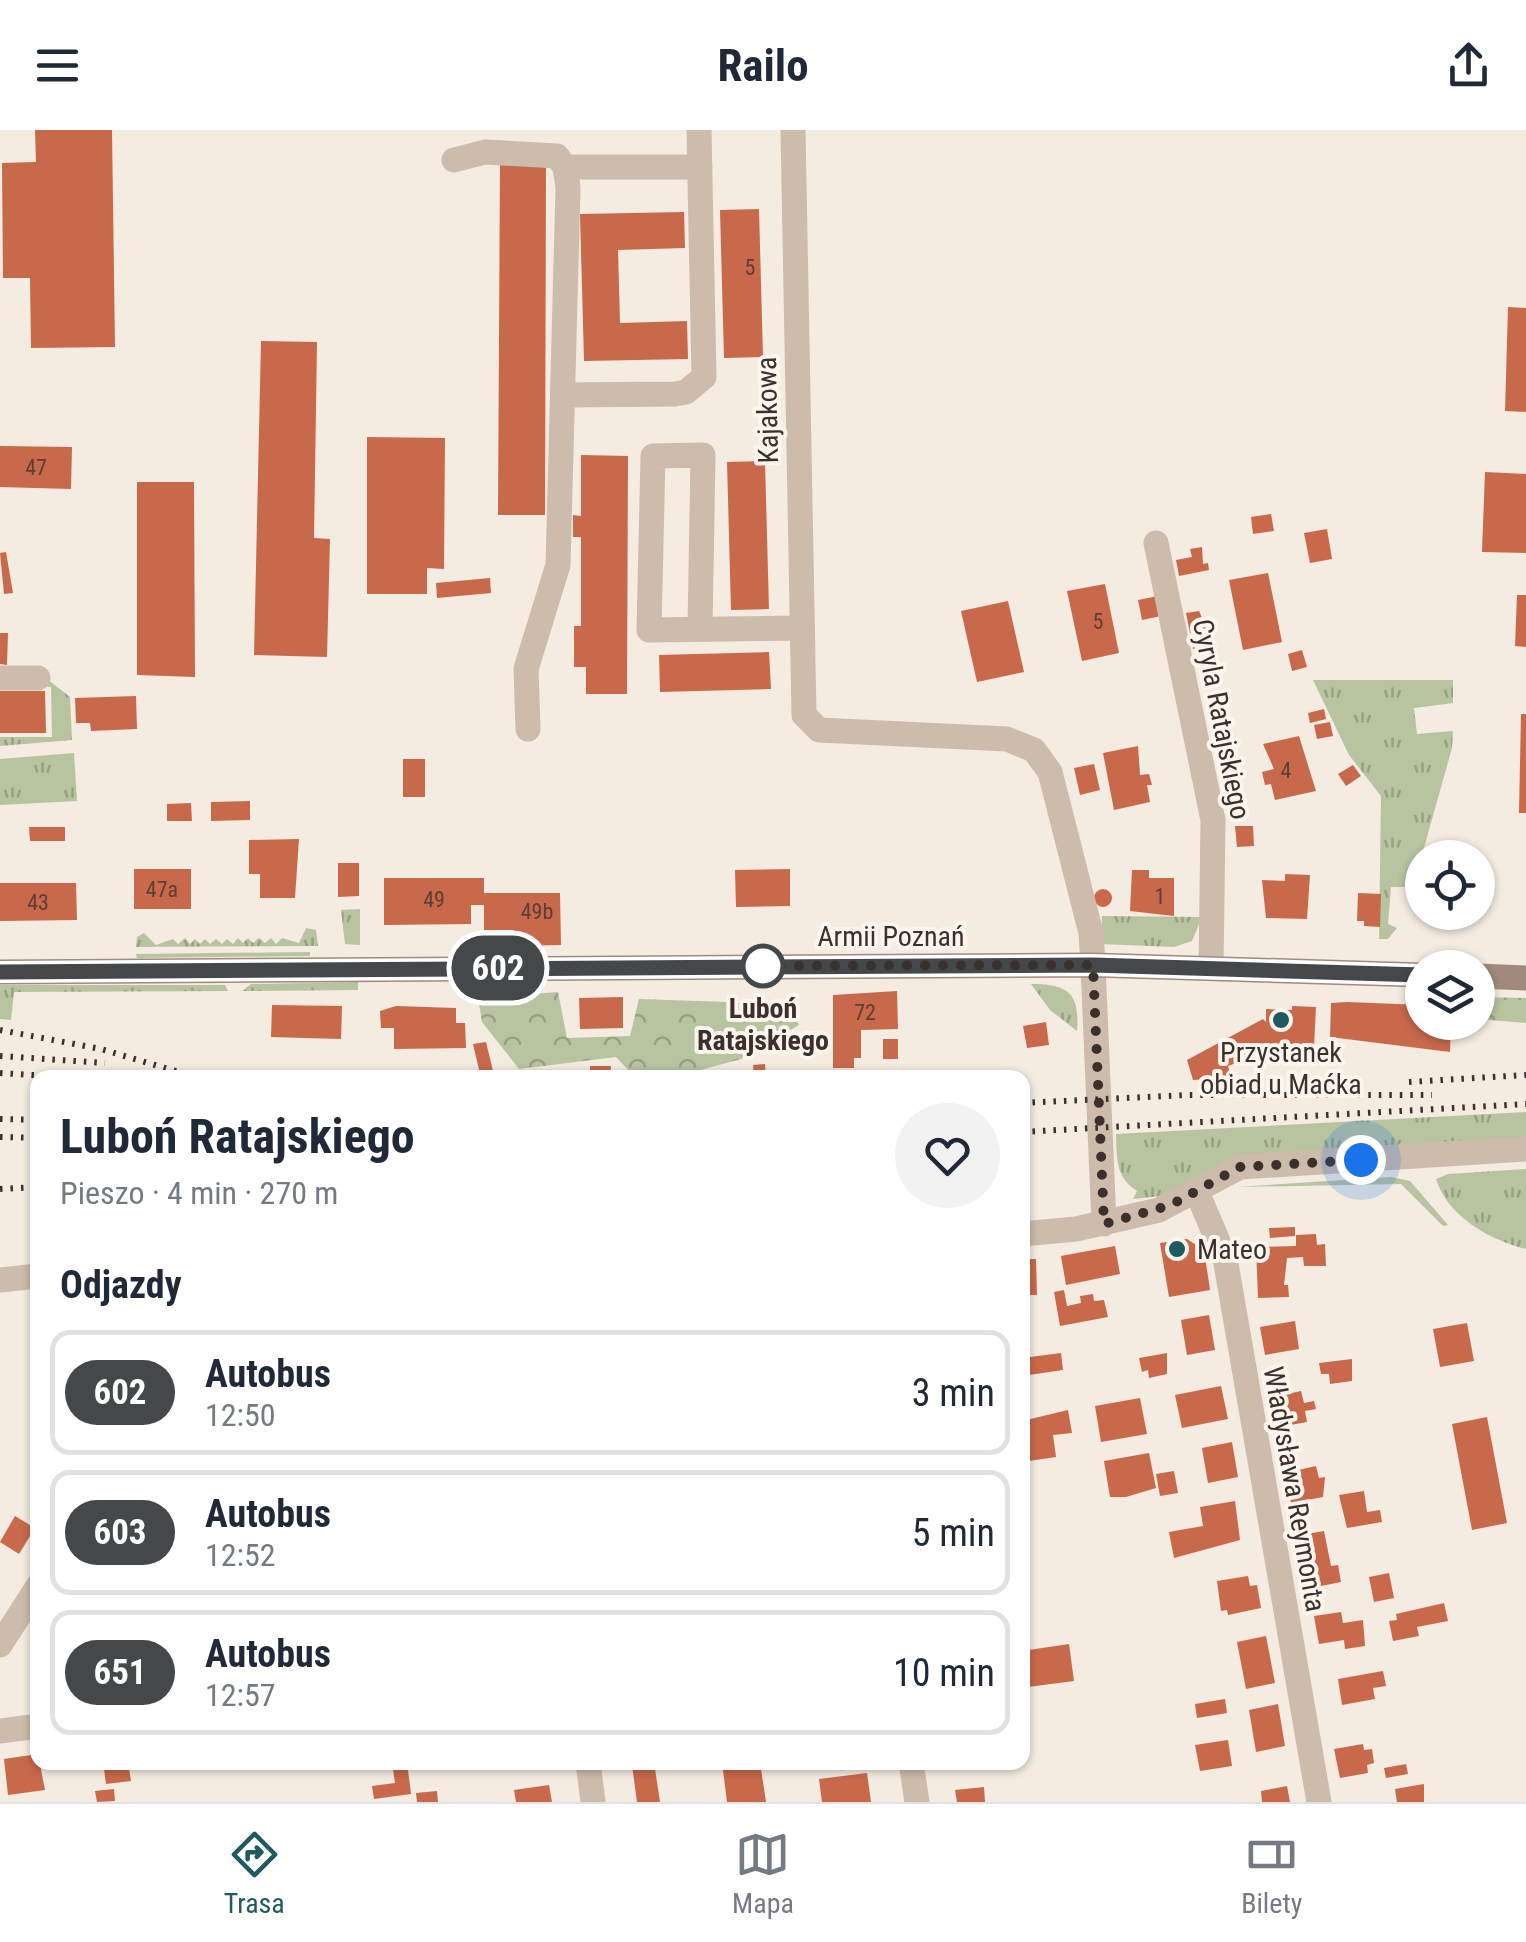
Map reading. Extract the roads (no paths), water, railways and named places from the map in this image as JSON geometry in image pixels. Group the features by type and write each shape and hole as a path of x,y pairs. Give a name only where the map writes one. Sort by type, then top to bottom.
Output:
{"main road":[{"name":"Armii Poznań","path":"0,972 1093,965 1405,974"},
{"path":"1495,977 1526,978"}],"street":[{"path":"565,395 675,394 686,392 704,377 699,130"},
{"name":"Kajakowa","path":"793,130 802,688 806,722 819,730 1007,739 1034,750 1050,772 1091,933 1093,965"},
{"path":"454,160 486,152 519,152 557,156 565,167 565,395 558,565 529,652 528,730"},
{"path":"565,167 700,167"},
{"path":"700,629 702,455 653,456 650,630 801,628"},
{"name":"Cyryla Ratajskiego","path":"1156,543 1213,820 1210,968"},
{"path":"0,678 38,678"},
{"path":"1093,965 1104,1224"},
{"path":"1030,1233 1104,1224 1160,1210 1240,1167 1526,1149"},
{"name":"Władysława Reymonta","path":"1197,1192 1225,1258 1319,1802"},
{"path":"0,1280 30,1277"},
{"path":"0,1645 30,1598"},
{"path":"0,1731 30,1727"},
{"path":"589,1770 593,1802"},
{"path":"912,1770 917,1802"}],"railway":[{"path":"0,1030 101,1049 172,1070"},
{"path":"0,1056 105,1063"},
{"path":"0,1073 30,1075"},
{"path":"1409,1082 1526,1075"},
{"path":"1030,1103 1187,1095 1432,1095"},
{"path":"1030,1132 1526,1104"},
{"path":"0,1119 30,1120"},
{"path":"0,1137 30,1138"},
{"path":"0,1189 30,1187"}],"place":[{"name":"Luboń Ratajskiego","path":"763,966"},
{"name":"Przystanek obiad u Maćka","path":"1281,1020"},
{"name":"Mateo","path":"1177,1249"}]}
